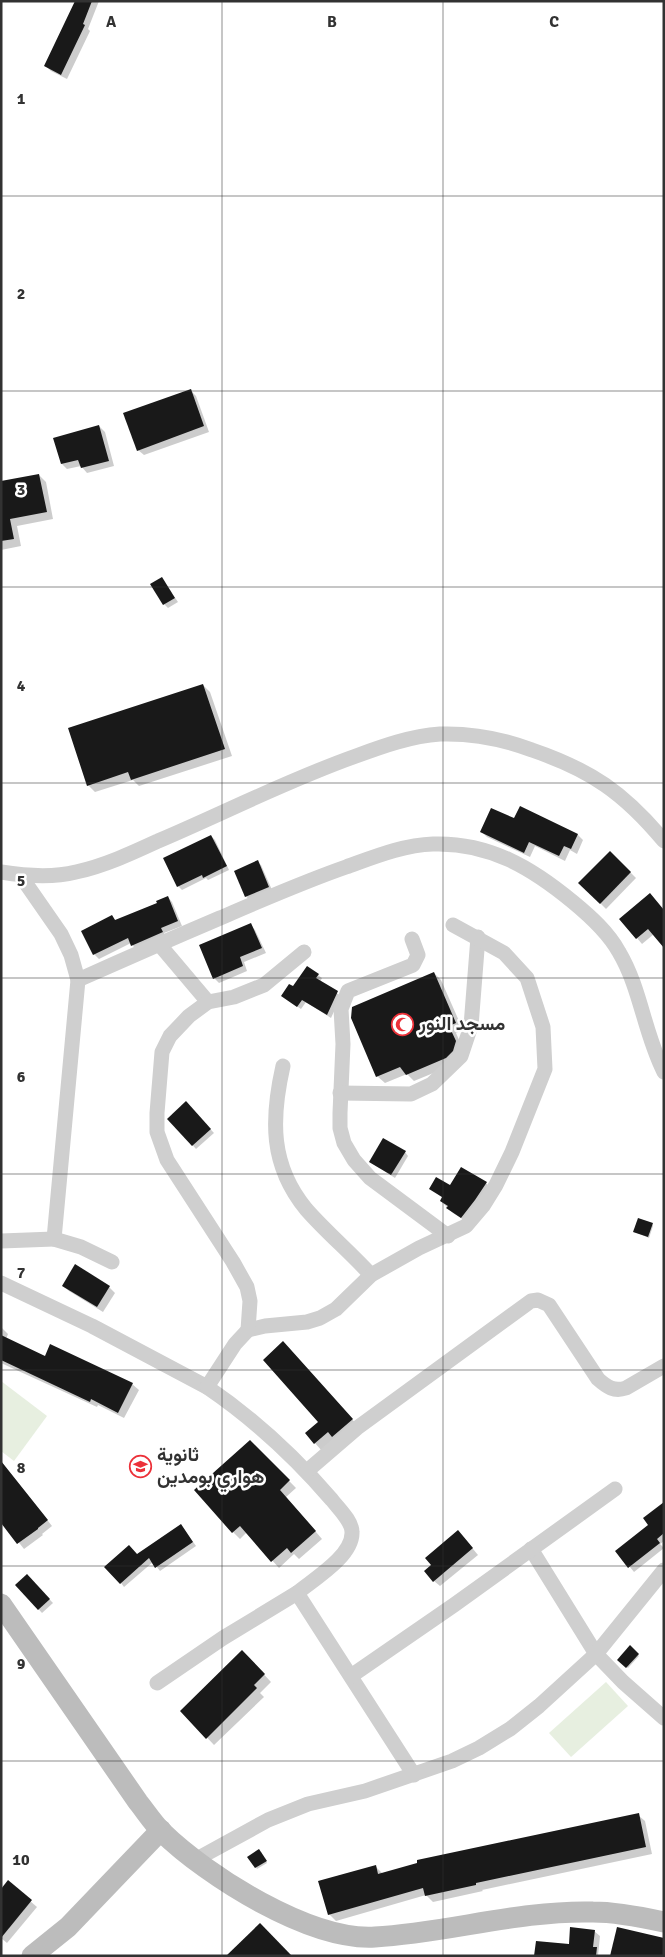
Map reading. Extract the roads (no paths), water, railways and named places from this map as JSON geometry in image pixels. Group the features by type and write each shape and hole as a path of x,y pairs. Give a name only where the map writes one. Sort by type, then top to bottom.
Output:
{"street":[{"path":"1,872 20,875 56,875 77,872 196,825 261,794 329,765 414,737 439,734 468,735 511,742 584,770 624,798 664,841"},
{"path":"78,980 287,889 388,852 433,844 478,849 521,865 547,881 582,910 609,938 619,951 631,977 650,1037 664,1072"},
{"path":"20,875 61,934 71,955 78,980 54,1239"},
{"path":"207,1387 235,1344 248,1330 265,1326 307,1322 320,1318 336,1309 372,1275 419,1248 466,1226 474,1219 496,1185 512,1152 545,1069 543,1027 527,978 504,952 453,925"},
{"path":"340,1093 411,1094 432,1084 461,1056 471,1026 478,937"},
{"path":"412,939 418,955 413,965 348,991 341,1009 340,1128 344,1143 354,1160 370,1178 448,1236"},
{"path":"159,944 208,1002"},
{"path":"248,1330 250,1311 247,1287 167,1160 157,1132 162,1052 170,1036 189,1016 208,1002 234,997 264,985 304,952"},
{"path":"283,1066 275,1107 275,1134 280,1161 286,1176 306,1209 372,1275"},
{"path":"1,1241 54,1239 81,1247 112,1262"},
{"path":"1,1283 92,1326 207,1387 261,1428 307,1471 342,1513 352,1532 348,1549 339,1559 297,1593 223,1638 157,1683"},
{"path":"307,1471 358,1428 531,1301 538,1300 550,1305 598,1379 610,1388 620,1390 626,1388 664,1366"},
{"path":"350,1676 615,1489"},
{"path":"531,1549 596,1654 623,1682 664,1718"},
{"path":"195,1860 268,1820 308,1804 365,1791 452,1761 479,1748 510,1729 546,1700 596,1654 664,1570"},
{"path":"297,1593 414,1774"},
{"path":"1,1604 138,1802 161,1830 195,1860 269,1905 303,1923 336,1933 373,1938 418,1933 515,1917 593,1912 664,1922"},
{"path":"32,1956 68,1927 161,1830"}],"place":[{"name":"مسجد النور","path":"403,1024"},
{"name":"ثانوية هواري بومدين","path":"141,1466"}]}
